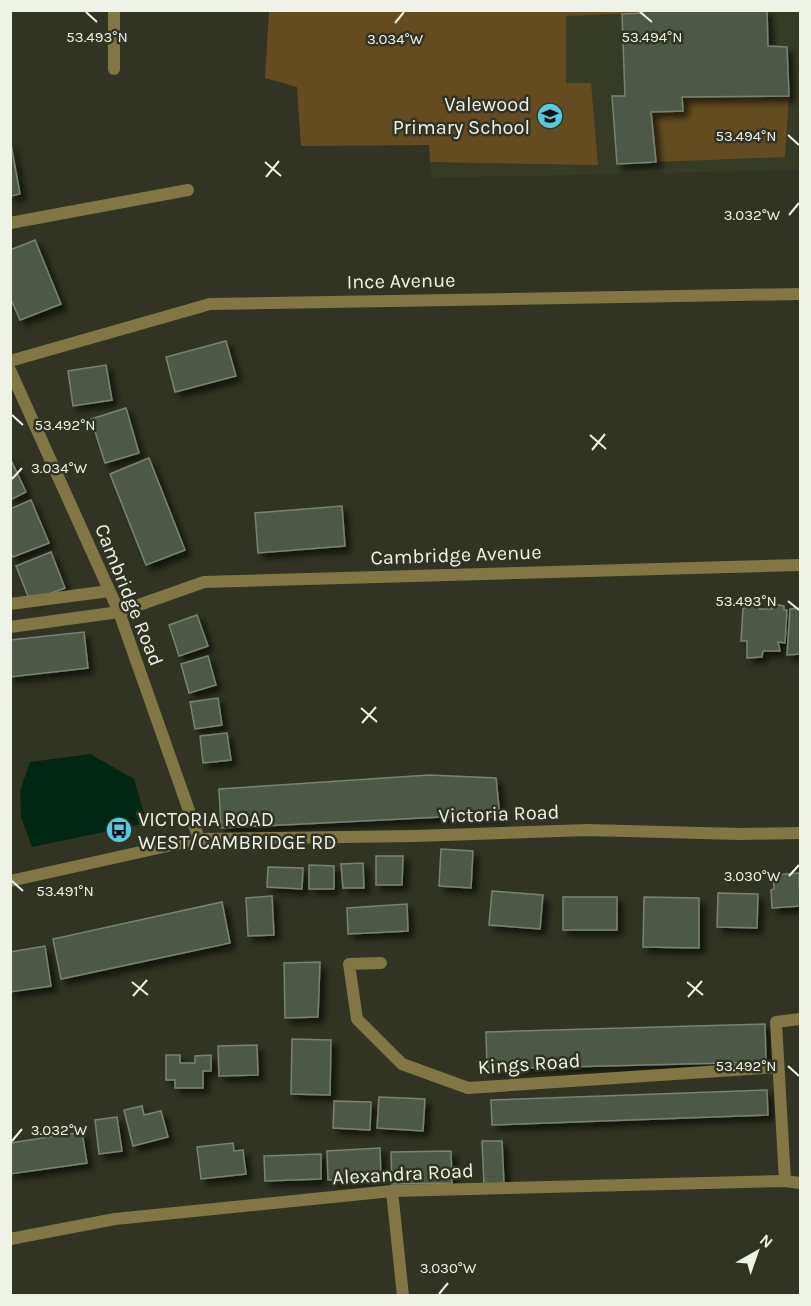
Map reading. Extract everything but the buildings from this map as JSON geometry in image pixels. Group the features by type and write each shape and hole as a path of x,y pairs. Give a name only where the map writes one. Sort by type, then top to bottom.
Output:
{"street":[{"path":"114,10 114,69"},
{"path":"10,223 188,190"},
{"name":"Ince Avenue","path":"10,361 210,304 801,294"},
{"name":"Cambridge Road","path":"10,370 119,612 199,839"},
{"name":"Cambridge Avenue","path":"10,627 119,612 204,582 801,564"},
{"path":"10,604 109,591"},
{"name":"Victoria Road","path":"10,881 199,839 587,830 740,834 801,833"},
{"name":"Kings Road","path":"381,963 349,964 357,1019 402,1064 468,1088 778,1067"},
{"path":"785,1181 776,1022 801,1019"},
{"name":"Alexandra Road","path":"10,1239 115,1219 392,1191 785,1181 801,1183"},
{"path":"392,1191 404,1296"}],"shaded area":[{"name":"Valewood Primary School","path":"269,11 800,11 800,170 431,178 429,145 301,146 297,87 265,78"},
{"path":"269,11 644,11 644,13 566,16 566,83 591,83 598,165 430,162 429,145 301,146 297,87 265,78"},
{"path":"789,96 785,157 656,162 651,112 683,111 682,97"},
{"path":"90,754 134,779 147,823 32,847 21,817 20,791 30,762"}],"place":[{"name":"Valewood Primary School","path":"550,116"},
{"name":"VICTORIA ROAD WEST/CAMBRIDGE RD","path":"119,830"}]}
